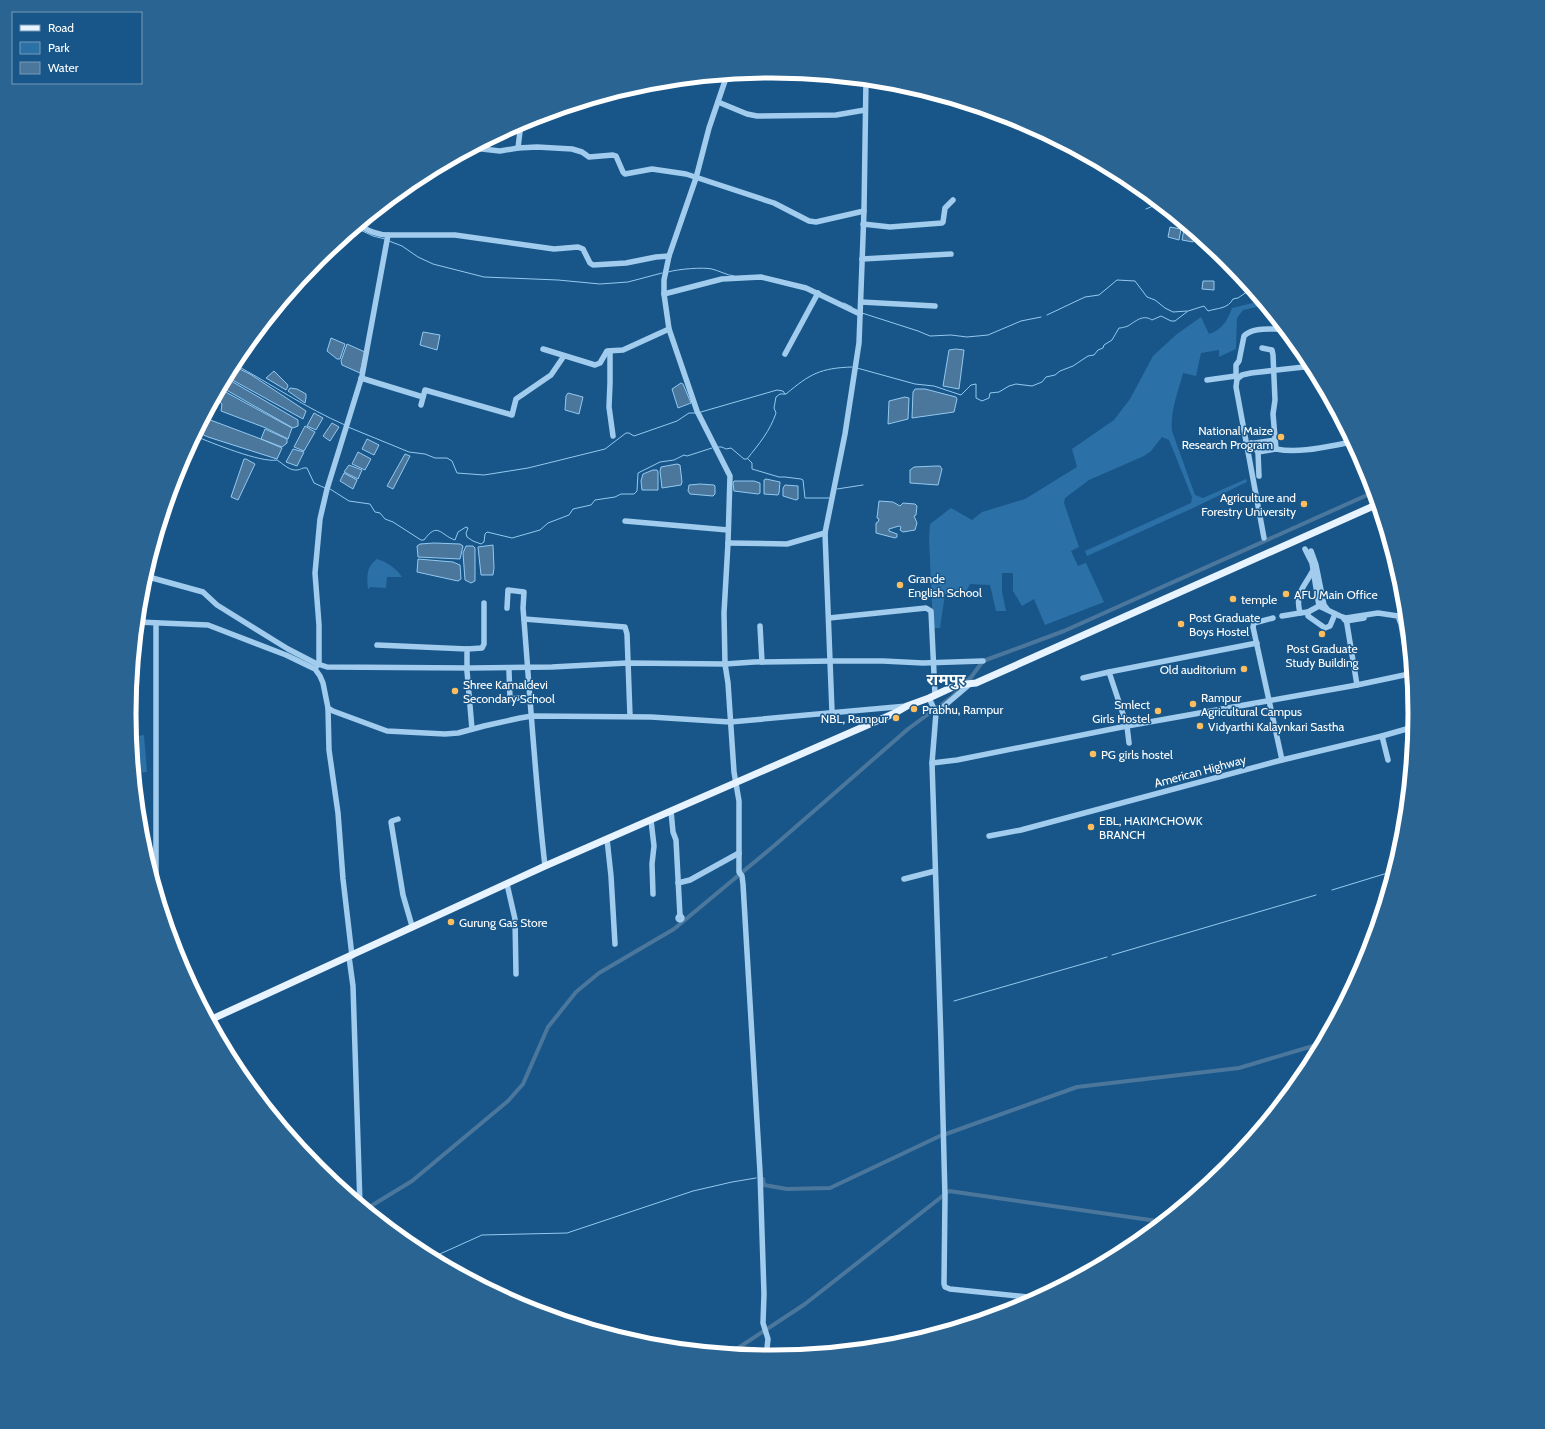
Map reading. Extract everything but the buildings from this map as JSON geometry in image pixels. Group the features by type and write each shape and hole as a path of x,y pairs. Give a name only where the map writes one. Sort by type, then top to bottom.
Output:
{"main road":[{"path":"214,1018 545,866 895,714 907,706 932,697 957,685 976,683 1374,506"}],"street":[{"path":"726,79 709,128 696,178 669,256 664,280 664,294 670,329 698,413 730,476 724,613 725,663 728,683 734,772 739,801 740,874 760,1172 765,1330 768,1339 767,1351"},
{"path":"832,712 825,533 845,434 856,368 861,302 866,85"},
{"path":"718,102 747,114 757,116 836,115 865,110"},
{"path":"518,148 520,130"},
{"path":"481,149 500,151 518,148 572,149 589,156 613,155 616,156 622,172 625,174 652,168 696,178 774,203 809,221 816,222 864,211"},
{"path":"863,224 890,227 942,223 944,222 945,208 953,200"},
{"path":"363,228 381,235 455,235 554,249 578,247 583,249 590,264 593,265 626,263 669,256"},
{"path":"360,1199 351,956 342,879 338,813 330,750 328,708 324,683 317,665 319,625 315,573 320,519 327,487 361,378 388,235"},
{"path":"862,259 951,254"},
{"path":"664,294 722,278 756,276 806,288 860,314"},
{"path":"785,354 818,293"},
{"path":"861,302 935,306"},
{"path":"543,349 595,365 600,363 606,351 623,350 670,329"},
{"path":"1264,538 1249,444 1236,387 1236,365 1239,361 1244,336 1247,333 1254,329 1278,329"},
{"path":"1262,348 1272,350 1275,400 1273,414 1276,449"},
{"path":"610,351 609,408 613,436"},
{"path":"421,405 425,390 512,415 516,399 551,375 564,356"},
{"path":"1208,380 1305,367"},
{"path":"361,378 423,397"},
{"path":"1249,444 1275,440"},
{"path":"1258,452 1276,449 1306,449 1348,443"},
{"path":"1249,444 1258,452 1259,476"},
{"path":"625,521 728,530"},
{"path":"728,543 787,544 825,533"},
{"path":"1319,606 1310,557 1306,548 1309,549 1314,559 1324,605 1326,609 1335,614"},
{"path":"1300,614 1297,598 1312,572"},
{"path":"151,578 203,592 217,605 288,649 315,663 327,667 471,668 552,667 627,663 882,661 923,663 983,662"},
{"path":"507,608 508,590 524,592 524,619 540,824 545,866"},
{"path":"377,646 467,649 482,648 484,644 484,603"},
{"path":"1319,606 1346,619 1372,613 1398,616 1401,624 1407,660"},
{"path":"1282,616 1308,612 1319,606"},
{"path":"829,618 926,608 931,611 933,663 932,697 935,709 932,763 942,1042 945,1287 950,1289 1029,1297"},
{"path":"1308,612 1308,616 1325,628 1330,626 1335,614"},
{"path":"1273,618 1254,623 1253,627 1282,760"},
{"path":"524,619 625,627 627,634 630,716"},
{"path":"1346,619 1357,685"},
{"path":"143,622 208,625 286,655 317,665"},
{"path":"156,622 156,871"},
{"path":"760,626 762,662"},
{"path":"1083,678 1257,643"},
{"path":"467,649 472,729"},
{"path":"509,671 510,699 530,697"},
{"path":"1110,672 1127,726 1129,743"},
{"path":"932,763 957,760 1127,726 1357,685 1408,674"},
{"path":"935,709 968,684"},
{"path":"328,708 340,714 387,731 445,734 458,733 532,716 630,716 730,722 907,706"},
{"name":"American Highway","path":"989,836 1021,830 1282,760 1409,728"},
{"path":"1382,736 1388,760"},
{"path":"671,811 673,832 676,840 680,916"},
{"path":"398,819 392,820 391,822 403,895 412,926"},
{"path":"651,820 654,846 652,864 653,894"},
{"path":"607,839 615,944"},
{"path":"678,883 690,880 739,853"},
{"path":"904,879 935,871"},
{"path":"507,884 515,919 516,974"}],"green space":[{"path":"1257,302 1260,306 1243,310 1237,318 1236,349 1219,357 1219,350 1201,353 1196,376 1183,373 1172,416 1172,431 1195,495 1203,498 1246,479 1247,482 1087,556 1085,551 1191,503 1192,497 1169,440 1162,437 1151,451 1144,456 1089,480 1065,498 1064,503 1079,547 1071,551 1078,566 1086,563 1104,602 1045,625 1034,599 1022,606 1013,591 1013,573 1002,573 1002,592 1006,611 996,611 990,585 970,584 965,594 945,594 940,628 933,628 929,538 930,524 951,508 972,520 982,512 1025,499 1077,467 1072,449 1114,420 1130,399 1153,356 1177,334 1201,317 1209,334 1218,330 1224,324 1232,308"},
{"path":"377,559 391,566 402,577 387,577 386,588 371,587 368,589 369,569 373,562"},
{"path":"144,735 147,772 139,773 137,736"}],"water":[{"path":"1170,227 1181,229 1179,240 1168,237"},
{"path":"1184,229 1194,238 1193,242 1182,240"},
{"path":"1203,281 1214,281 1214,290 1202,289"},
{"path":"423,332 440,335 437,350 420,345"},
{"path":"331,338 345,344 340,359 337,359 327,351"},
{"path":"347,344 365,352 360,373 342,365 341,361"},
{"path":"949,350 964,350 959,389 943,386"},
{"path":"238,368 250,374 306,411 303,419 231,379"},
{"path":"274,371 287,384 288,386 286,390 266,378"},
{"path":"231,381 298,420 298,426 293,428 225,389"},
{"path":"681,383 683,384 691,403 678,408 672,389"},
{"path":"290,388 297,389 306,394 305,403 288,391"},
{"path":"915,389 925,389 956,397 957,399 954,412 912,418 913,392"},
{"path":"224,391 292,428 288,439 266,428 221,411 222,404 218,401"},
{"path":"568,393 583,397 579,414 565,410 566,396"},
{"path":"905,397 909,398 908,419 888,424 889,401"},
{"path":"314,413 323,418 316,430 307,426"},
{"path":"209,419 282,448 277,459 202,434"},
{"path":"332,423 339,427 330,441 323,436"},
{"path":"305,426 315,432 304,451 294,447"},
{"path":"265,429 287,439 287,443 282,447 261,439"},
{"path":"367,439 379,445 374,455 362,449"},
{"path":"293,449 304,452 297,466 286,462"},
{"path":"358,452 371,459 365,470 352,464"},
{"path":"405,454 410,456 393,489 387,486"},
{"path":"244,459 255,464 238,500 231,497"},
{"path":"677,464 680,465 681,485 662,488 661,467"},
{"path":"349,465 362,470 358,479 344,472"},
{"path":"940,466 942,469 938,485 910,483 910,470 914,467"},
{"path":"657,470 658,472 658,490 642,490 641,481 643,474"},
{"path":"344,473 357,480 353,489 340,481"},
{"path":"766,479 780,482 778,495 764,494 764,480"},
{"path":"734,481 754,481 760,483 760,493 734,491"},
{"path":"689,485 714,485 715,494 713,496 690,494 688,491"},
{"path":"785,485 798,486 798,499 796,500 783,496 783,488"},
{"path":"879,501 893,502 900,506 903,503 915,504 917,506 916,515 914,516 917,523 915,530 903,532 900,530 901,527 899,526 889,529 889,531 897,534 897,537 895,538 876,533 876,523 879,519 877,518"},
{"path":"420,544 460,544 463,546 460,559 418,557 417,546"},
{"path":"493,545 493,575 481,575 478,547"},
{"path":"466,546 473,546 475,548 475,581 471,583 465,580 463,553"},
{"path":"418,559 453,562 460,565 461,579 458,581 417,572"}],"waterway":[{"path":"1146,209 1153,205"},
{"path":"360,230 373,236 385,239"},
{"path":"389,241 402,246 418,257 433,264 484,277 558,280 600,284 628,282 662,273"},
{"path":"668,272 708,268 734,276"},
{"path":"1047,315 1085,297 1099,295 1117,280 1135,281 1147,297 1155,300 1173,312 1187,311"},
{"path":"857,368 915,384 934,386 961,395 971,385 976,384 976,398 982,401 989,398 990,393 999,392 1016,384 1032,386 1042,382 1046,377 1055,375 1060,371 1073,366 1088,356 1094,355 1098,350 1103,348 1104,345 1112,340 1119,328 1128,326 1140,319 1149,318 1152,320 1161,316 1171,321 1175,321 1188,311 1204,306 1208,311 1222,308 1228,305 1233,299 1238,298 1248,291"},
{"path":"844,303 852,307"},
{"path":"862,313 930,336 951,335 967,337 988,335 1021,321 1041,317"},
{"path":"239,367 302,404 345,425"},
{"path":"718,447 726,449 731,448 744,459 747,459 764,437 774,420 776,413 774,408 776,397 780,394 786,394 802,381 816,373 832,369 852,367"},
{"path":"701,412 777,390 783,391 785,394"},
{"path":"348,427 409,452 425,454 435,458 447,458 452,461 457,473 484,475 528,468 605,449 626,433 634,436 677,421 689,413 696,413"},
{"path":"200,438 249,456 277,460 294,470 307,468 314,483 325,488"},
{"path":"330,489 349,501 370,504 375,512 380,513 385,519 393,522 421,540 424,540 429,534 436,530 455,540 458,532 466,527 468,528 466,533 467,537 481,544 484,542 485,534 487,532 512,538 540,530 548,523 569,515 573,509 591,505 595,500 615,497 621,494 634,494 637,491 638,473 660,462 674,460 684,455 687,456 712,448"},
{"path":"748,459 752,463 752,469 779,477 803,480 805,498 829,498"},
{"path":"837,489 863,485"},
{"path":"370,1207 412,1181 508,1101 523,1084 548,1027 576,992 599,973 674,929 775,845 908,729 953,696 972,676 983,661 1064,631 1369,494"},
{"path":"1332,890 1389,873"},
{"path":"1112,955 1316,895"},
{"path":"954,1001 1107,957"},
{"path":"946,1134 1077,1087 1239,1068 1316,1045"},
{"path":"763,1179 764,1185 787,1189 830,1188 942,1135"},
{"path":"437,1255 482,1235 567,1233 693,1191 756,1178"},
{"path":"735,1350 805,1304 949,1191 1157,1221"}],"place":[{"name":"National Maize Research Program","path":"1281,437"},
{"name":"Agriculture and Forestry University","path":"1304,504"},
{"name":"Grande English School","path":"900,585"},
{"name":"AFU Main Office","path":"1286,594"},
{"name":"temple","path":"1233,599"},
{"name":"Post Graduate Boys Hostel","path":"1181,624"},
{"name":"Post Graduate Study Building","path":"1322,634"},
{"name":"Old auditorium","path":"1244,669"},
{"name":"Shree Kamaldevi Secondary School","path":"455,691"},
{"name":"Rampur Agricultural Campus","path":"1193,704"},
{"name":"Prabhu, Rampur","path":"914,709"},
{"name":"Smlect Girls Hostel","path":"1158,711"},
{"name":"NBL, Rampur","path":"896,718"},
{"name":"Vidyarthi Kalaynkari Sastha","path":"1200,726"},
{"name":"PG girls hostel","path":"1093,754"},
{"name":"EBL, HAKIMCHOWK BRANCH","path":"1091,827"},
{"name":"Gurung Gas Store","path":"451,922"}],"district":[{"name":"रामपुर","path":"946,679"}]}
